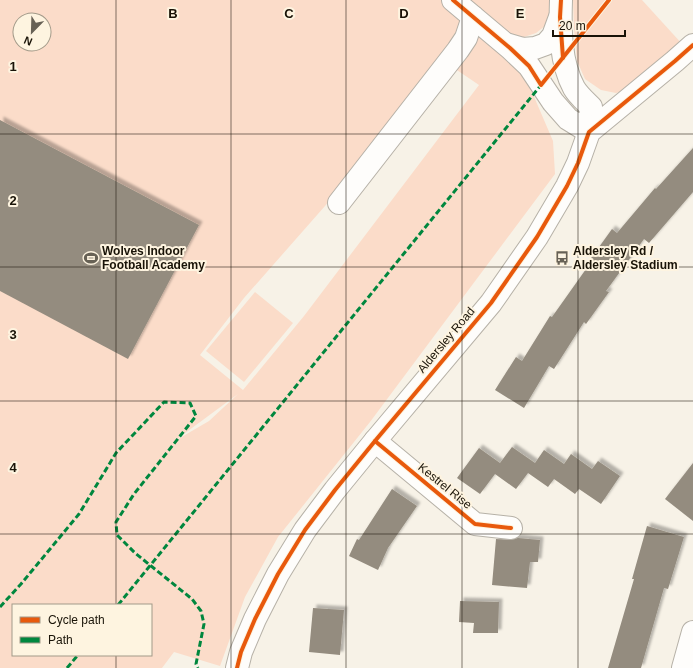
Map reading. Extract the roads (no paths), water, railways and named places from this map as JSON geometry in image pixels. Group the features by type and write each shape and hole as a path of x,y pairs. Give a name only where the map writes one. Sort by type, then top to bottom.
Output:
{"street":[{"path":"453,0 506,44 529,66 553,102 568,119 589,132"},
{"path":"506,44 523,49 535,48 546,44 553,36 560,9"},
{"path":"560,9 563,58 575,90 590,107 589,132"},
{"path":"339,203 458,50 466,38 473,18"},
{"path":"589,132 676,61 693,45"},
{"name":"Aldersley Road","path":"237,668 241,652 255,619 278,574 305,530 375,441 491,303 537,237 567,186 589,132"},
{"name":"Kestrel Rise","path":"375,441 476,524 511,528"},
{"path":"683,668 693,632"}],"place":[{"name":"Wolves Indoor Football Academy","path":"91,258"},
{"name":"Aldersley Rd / Aldersley Stadium","path":"562,258"}]}
